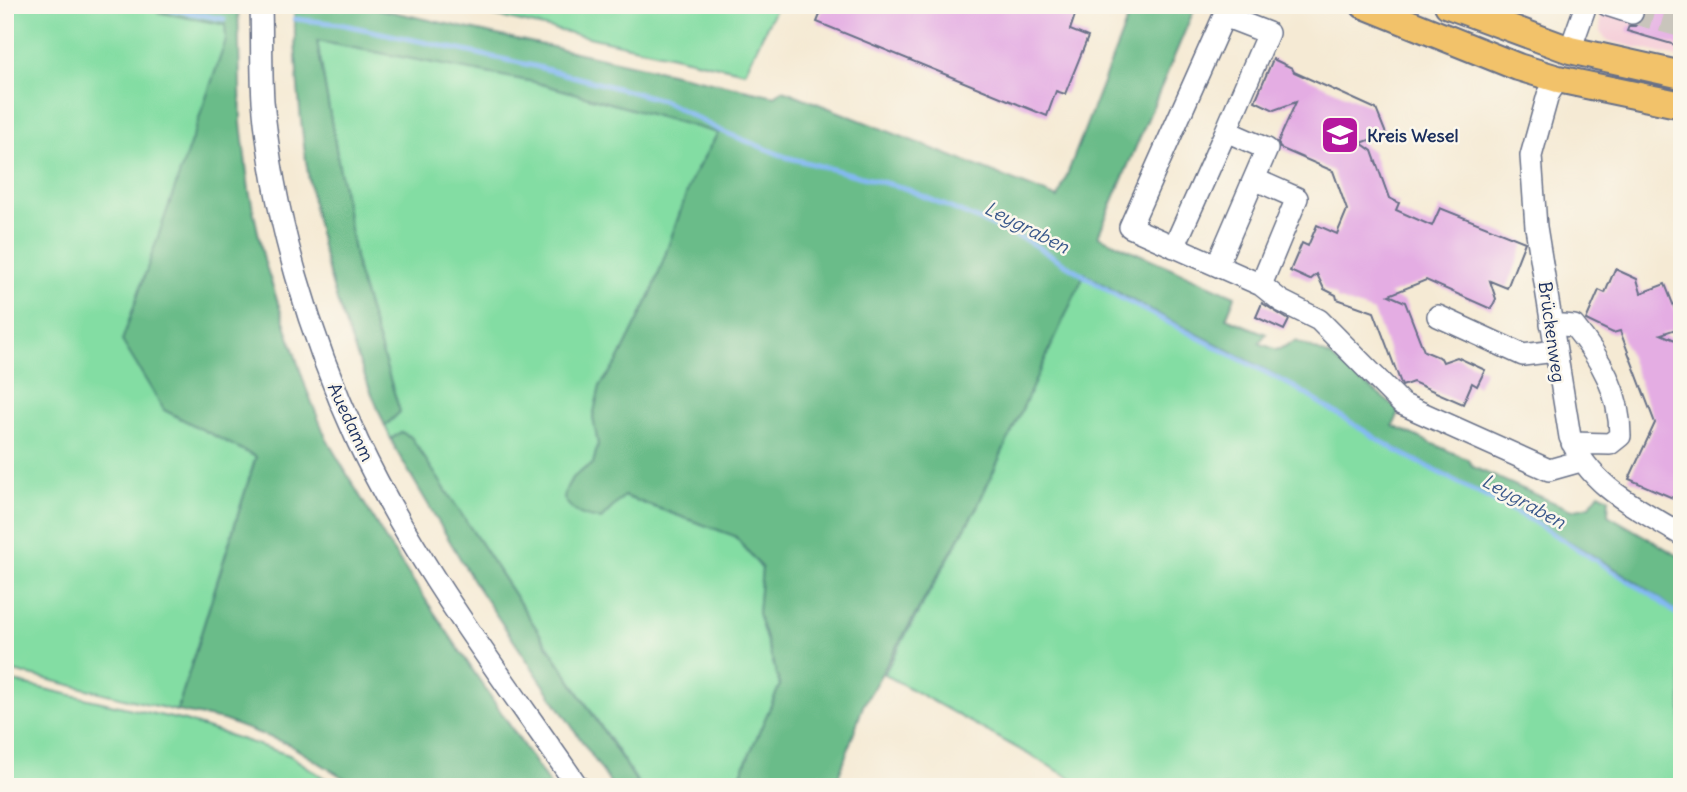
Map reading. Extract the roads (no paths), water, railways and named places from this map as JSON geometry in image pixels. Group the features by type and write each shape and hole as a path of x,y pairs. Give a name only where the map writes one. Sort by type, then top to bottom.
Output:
{"main road":[{"path":"1364,5 1518,67 1558,79 1682,105"},
{"path":"1448,5 1497,15 1570,50 1682,75"},
{"path":"1558,79 1570,50"}],"street":[{"name":"Auedamm","path":"261,5 263,102 277,190 296,271 323,359 359,444 405,530 578,787"},
{"path":"1570,50 1586,5"},
{"path":"1607,5 1632,13"},
{"path":"1174,247 1268,33 1224,16 1130,227 1174,247 1217,265 1261,285 1281,301 1319,320 1405,406 1549,470 1577,452 1610,444 1620,436 1620,409 1606,373 1591,346 1574,326 1551,324"},
{"name":"Brückenweg","path":"1558,79 1548,95 1531,156 1536,227 1555,351 1565,415 1577,452"},
{"path":"1217,265 1267,149 1226,131"},
{"path":"1254,179 1297,198 1261,285"},
{"path":"1438,316 1522,355 1555,351"},
{"path":"1577,452 1601,484 1682,535"}],"waterway":[{"name":"Leygraben","path":"149,5 224,19"},
{"name":"Leygraben","path":"295,19 340,24 534,66 662,100 719,130 786,157 904,188 1026,240 1119,297 1296,388 1395,450 1529,519 1653,596 1682,618"}],"tunnel":[{"path":"1632,13 1682,27"}],"place":[{"name":"Kreis Wesel","path":"1340,135"}]}
